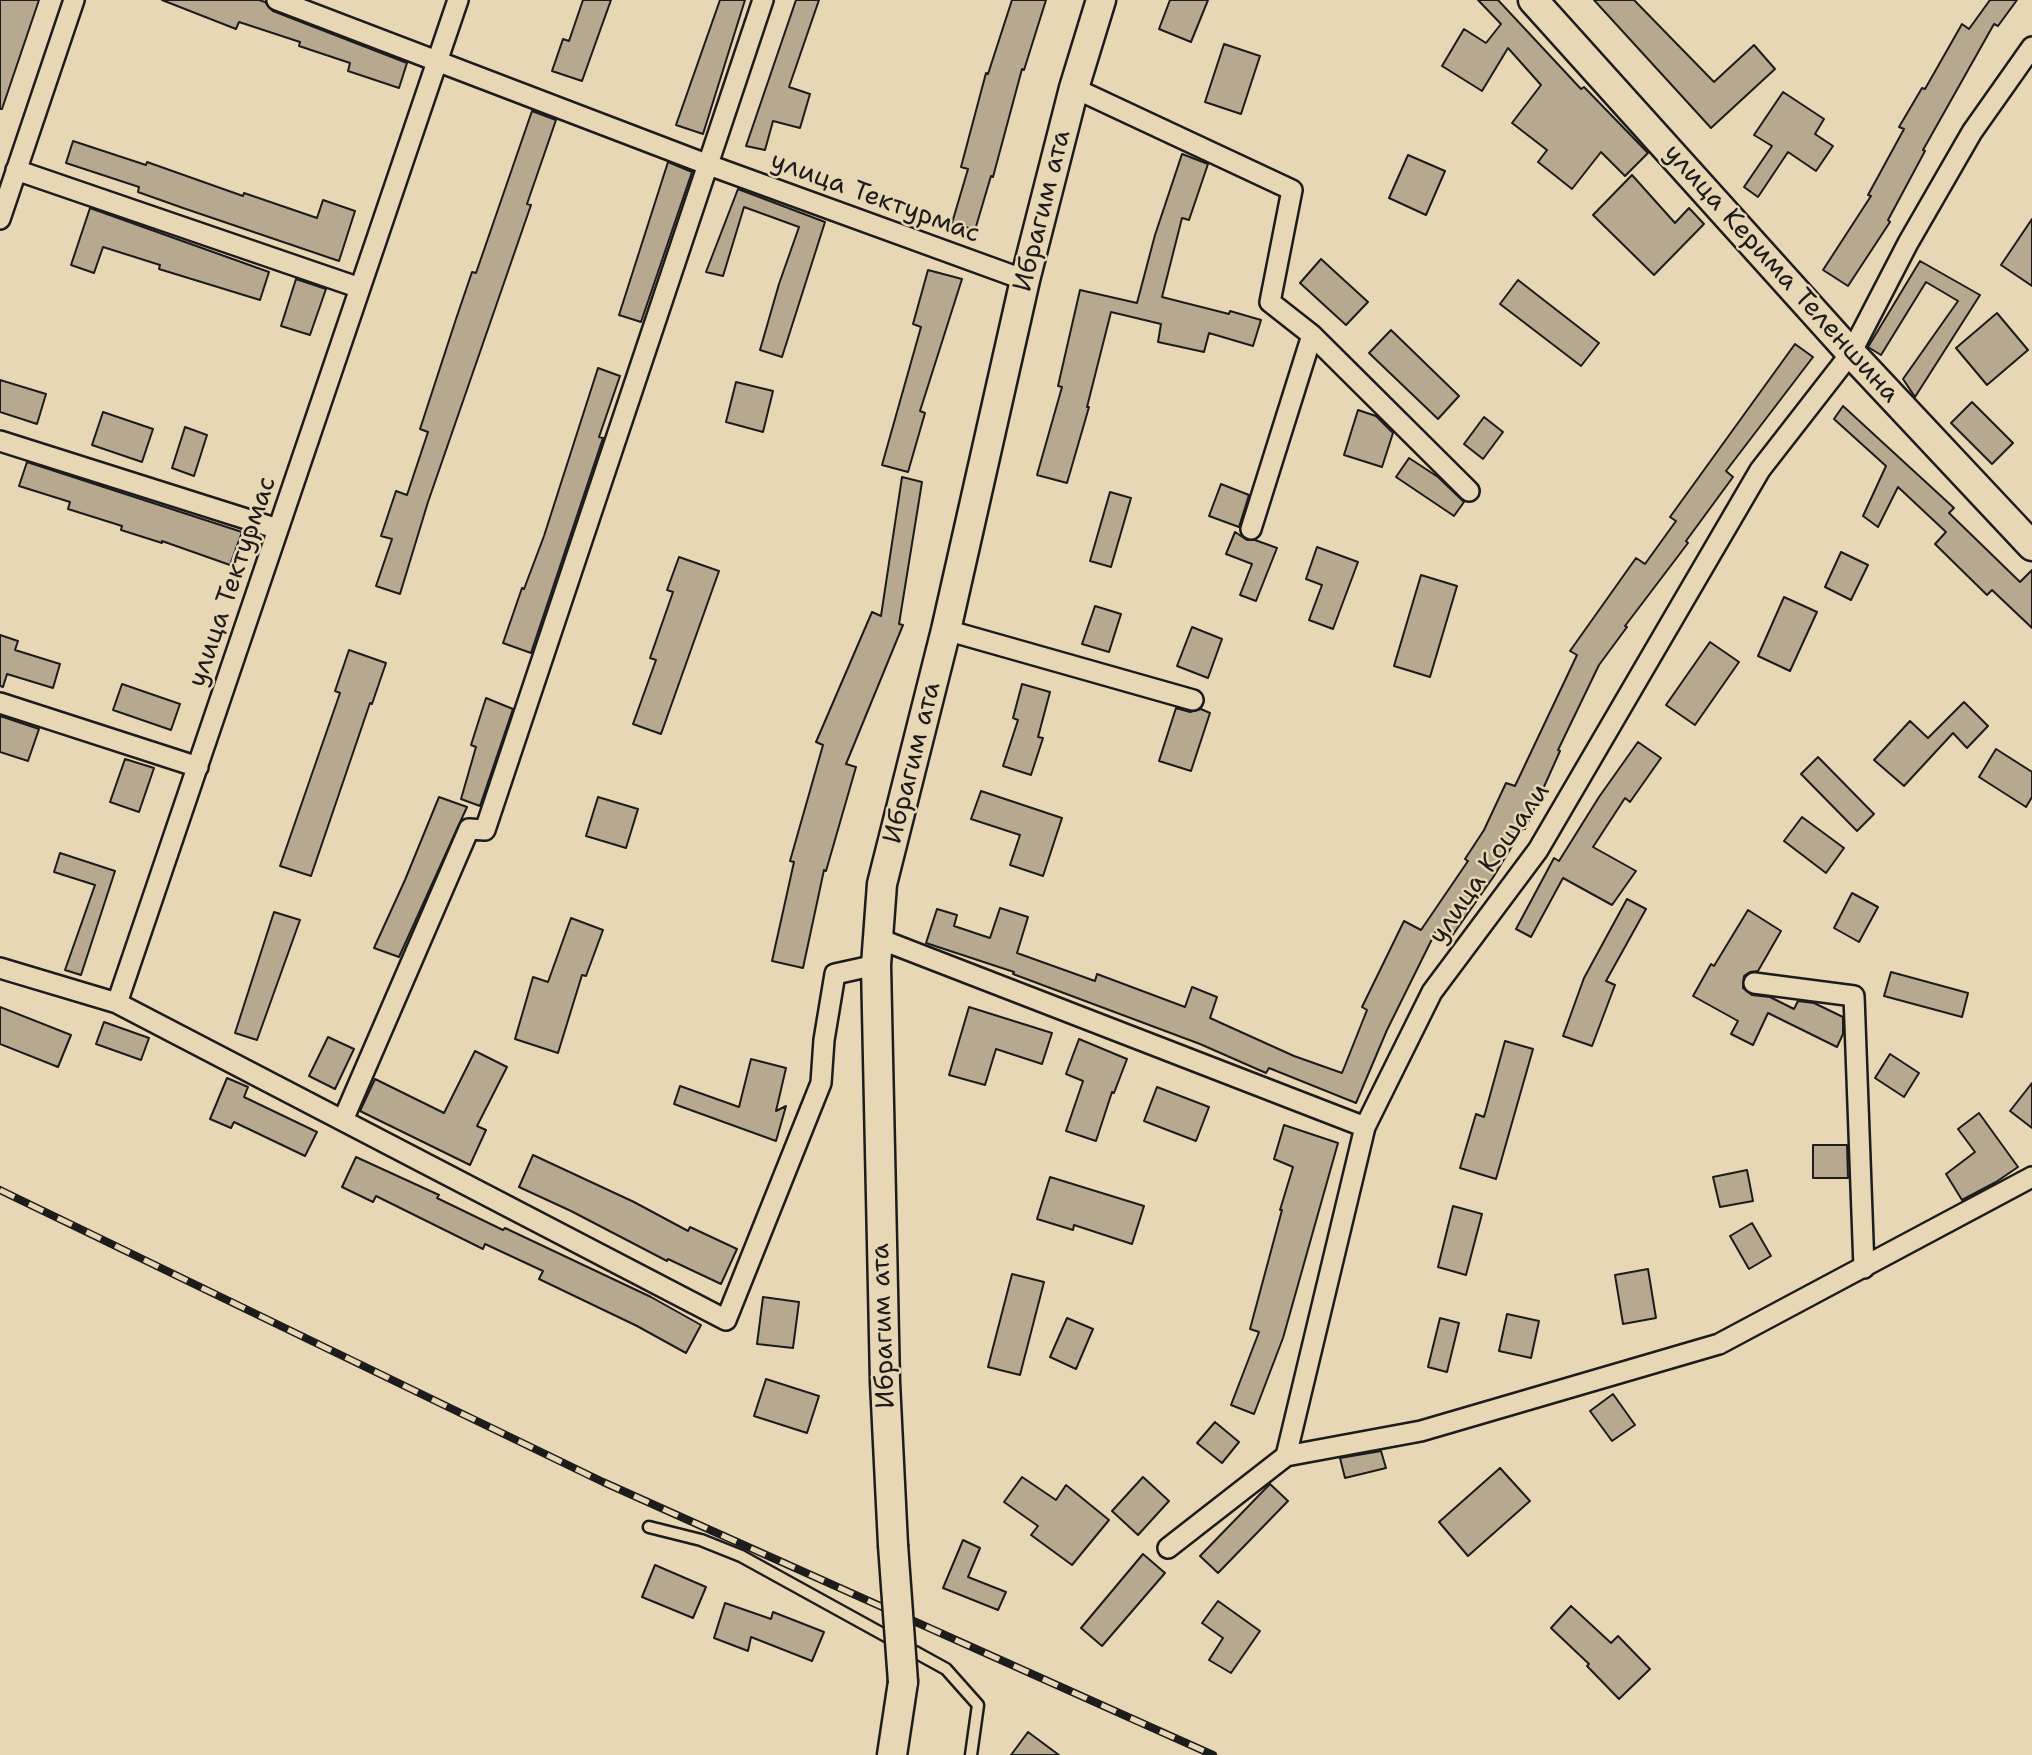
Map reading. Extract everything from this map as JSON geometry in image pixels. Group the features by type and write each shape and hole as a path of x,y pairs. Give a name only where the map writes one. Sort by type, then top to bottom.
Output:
{"street":[{"path":"0,219 74,0"},
{"name":"улица Тектурмас","path":"277,0 706,164 1025,280"},
{"name":"улица Тектурмас","path":"117,1003 458,0"},
{"path":"343,1120 468,829 485,830 763,0"},
{"name":"Ибрагим ата","path":"892,1755 903,1682 885,1382 876,952 882,884 946,630 1025,280 1074,88 1101,0"},
{"name":"улица Керима Теленшина","path":"1533,0 1851,353 2032,546"},
{"name":"улица Кошали","path":"1286,1456 1365,1127 1432,992 1538,849 1760,470 1851,353 1972,132 2032,47"},
{"path":"1074,88 1292,190 1270,302 1312,335 1469,491"},
{"path":"16,170 360,288"},
{"path":"1251,529 1312,335"},
{"path":"0,441 278,529"},
{"path":"946,630 1192,700"},
{"path":"0,703 198,767"},
{"path":"0,968 117,1003 726,1320 821,1083 824,1040 835,974 876,952 1365,1127"},
{"path":"1754,983 1854,996 1864,1268"},
{"path":"1168,1548 1286,1456 1421,1431 1719,1344 2032,1177"}],"lane":[{"path":"649,1527 701,1540 741,1556 946,1669 978,1705 971,1755"}],"building":[{"path":"0,0 39,0 2,109 0,109"},
{"path":"162,0 259,0 265,2 273,11 407,63 399,88 348,71 350,63 299,46 300,42 239,22 236,29"},
{"path":"583,0 611,0 582,81 552,71 563,39 569,41"},
{"path":"720,0 745,0 703,134 676,125"},
{"path":"796,0 819,0 789,87 810,94 800,128 773,121 765,150 746,146"},
{"path":"1012,0 1046,0 1024,70 1022,69 993,177 991,176 975,230 952,223 968,169 961,167 986,73 988,74"},
{"path":"1170,0 1208,0 1191,42 1159,29"},
{"path":"1478,0 1498,0 1581,89 1584,87 1648,153 1625,176 1601,152 1572,189 1538,162 1547,150 1512,123 1541,85 1508,48 1482,91 1442,66 1464,29 1486,43 1501,24"},
{"path":"1594,0 1634,0 1714,82 1754,45 1775,69 1711,128"},
{"path":"1990,0 2017,0 1998,26 1994,24 1923,150 1925,151 1888,220 1890,222 1848,286 1823,270 1871,196 1868,195 1904,129 1899,127 1922,88 1925,89 1962,24 1969,29"},
{"path":"1224,44 1260,56 1241,114 1205,102"},
{"path":"1783,92 1824,119 1815,134 1833,146 1816,171 1788,152 1758,197 1744,187 1772,146 1754,135"},
{"path":"532,111 556,120 527,204 531,205 428,502 400,594 376,586 392,539 381,536 396,491 407,495 428,432 420,429 472,272 476,273"},
{"path":"73,141 146,165 147,162 243,196 244,193 317,218 323,200 355,211 339,261 138,192 139,187 66,163"},
{"path":"1182,154 1208,164 1189,220 1182,218 1162,297 1261,320 1253,346 1209,333 1204,352 1158,342 1161,324 1111,312 1089,407 1067,483 1037,475 1062,387 1058,386 1080,290 1137,303 1155,235"},
{"path":"1408,155 1445,171 1426,215 1389,198"},
{"path":"668,162 692,172 641,322 619,315"},
{"path":"1632,175 1675,223 1689,208 1704,224 1654,275 1593,215"},
{"path":"738,189 825,222 782,357 760,350 799,227 744,207 723,276 706,272"},
{"path":"90,208 269,272 260,300 159,269 160,265 103,247 94,273 71,265"},
{"path":"2032,219 2032,286 2001,265"},
{"path":"1321,259 1368,302 1346,325 1300,283"},
{"path":"1920,261 1980,295 1915,397 1903,379 1958,301 1926,282 1881,355 1868,347"},
{"path":"928,270 962,279 920,411 925,413 908,472 882,465 921,327 913,324"},
{"path":"296,279 326,289 310,335 281,326"},
{"path":"1518,280 1599,343 1581,366 1500,304"},
{"path":"1997,313 2028,350 1987,385 1956,348"},
{"path":"1391,330 1459,396 1438,419 1369,353"},
{"path":"1795,344 1813,357 1726,471 1733,477 1599,665 1558,750 1560,751 1525,829 1523,828 1494,876 1452,936 1438,927 1387,1030 1356,1103 1269,1068 1266,1073 1200,1044 1013,974 1014,972 926,943 937,909 957,915 954,926 990,938 1000,908 1028,917 1017,953 1095,981 1097,974 1185,1007 1192,987 1217,997 1210,1018 1294,1056 1342,1073 1367,1010 1362,1007 1404,921 1421,930 1468,861 1465,859 1484,830 1506,783 1515,786 1577,655 1570,651 1636,558 1645,564 1676,521 1670,517"},
{"path":"598,368 620,376 599,437 603,438 531,653 503,643 544,536"},
{"path":"0,380 46,394 37,424 0,412"},
{"path":"736,382 773,391 763,432 726,422"},
{"path":"1972,402 2013,443 1992,464 1951,423"},
{"path":"1843,406 1954,508 1949,513 2020,582 2032,570 2032,628 1992,590 1987,595 1935,544 1946,532 1898,487 1878,527 1863,516 1886,466 1834,419"},
{"path":"1358,410 1376,416 1393,433 1382,467 1344,455"},
{"path":"103,412 153,429 142,462 92,445"},
{"path":"1484,417 1503,432 1483,459 1464,444"},
{"path":"185,427 207,435 194,476 172,468"},
{"path":"1409,458 1438,477 1464,502 1454,516 1396,477"},
{"path":"27,462 242,532 230,565 121,530 122,526 68,509 70,502 19,486"},
{"path":"902,477 922,482 899,624 903,625 846,764 856,767 826,871 824,870 803,968 772,961 794,862 790,861 823,745 816,742 872,612 881,616"},
{"path":"1221,484 1249,495 1239,527 1209,516"},
{"path":"1110,492 1131,498 1111,567 1090,561"},
{"path":"1235,532 1247,540 1277,548 1256,601 1240,595 1252,564 1226,554"},
{"path":"1317,547 1358,562 1333,629 1309,620 1322,585 1306,579"},
{"path":"1841,552 1868,565 1851,600 1825,587"},
{"path":"679,557 719,571 661,734 633,724 656,660 650,658 673,592 667,590"},
{"path":"1421,575 1457,586 1430,677 1394,666"},
{"path":"1784,597 1817,612 1790,671 1758,656"},
{"path":"1095,606 1121,614 1109,652 1082,644"},
{"path":"1192,627 1222,639 1208,678 1177,666"},
{"path":"0,635 18,641 15,650 60,664 53,688 7,674 3,687 0,686"},
{"path":"1710,642 1739,662 1695,725 1666,705"},
{"path":"349,650 386,663 311,876 280,866 340,693 335,691"},
{"path":"122,684 180,704 171,730 113,710"},
{"path":"1022,684 1050,692 1038,737 1043,738 1031,775 1003,766 1018,720 1013,718"},
{"path":"486,698 513,709 480,806 461,799 476,747 471,745"},
{"path":"1964,702 1988,726 1967,748 1953,733 1904,786 1874,760 1910,721 1928,738"},
{"path":"1176,708 1190,712 1201,709 1210,713 1191,771 1159,761"},
{"path":"0,716 39,729 28,761 0,752"},
{"path":"1638,742 1661,758 1630,802 1625,798 1593,847 1636,871 1612,905 1563,878 1531,937 1516,929 1554,858 1559,861"},
{"path":"1996,749 2032,772 2032,797 2026,807 1979,777"},
{"path":"1818,757 1874,814 1857,831 1801,774"},
{"path":"125,759 154,768 139,812 110,802"},
{"path":"981,791 1062,818 1043,876 1010,865 1020,835 971,819"},
{"path":"439,797 467,807 399,957 374,948"},
{"path":"598,797 638,809 626,848 586,836"},
{"path":"1802,817 1844,848 1826,873 1784,841"},
{"path":"60,853 115,871 81,975 65,970 95,885 54,872"},
{"path":"1852,893 1878,907 1859,942 1834,928"},
{"path":"1627,899 1646,909 1606,981 1615,985 1592,1046 1563,1036 1584,978"},
{"path":"1748,910 1781,931 1758,971 1744,976 1743,988 1752,995 1770,997 1794,1009 1798,1001 1814,1003 1843,1017 1843,1034 1837,1047 1768,1013 1753,1045 1731,1034 1738,1021 1693,996"},
{"path":"274,912 300,920 257,1040 235,1033"},
{"path":"571,918 603,930 586,976 582,975 558,1053 515,1039 533,977 548,982"},
{"path":"1891,972 1968,993 1962,1017 1884,996"},
{"path":"0,1007 71,1035 58,1067 0,1044"},
{"path":"969,1007 1052,1033 1042,1064 996,1049 985,1085 949,1075"},
{"path":"104,1022 149,1038 141,1060 96,1044"},
{"path":"328,1037 354,1049 335,1089 309,1076"},
{"path":"1079,1039 1127,1059 1114,1093 1112,1092 1096,1141 1066,1131 1083,1081 1066,1074"},
{"path":"1505,1041 1533,1049 1496,1179 1460,1168 1476,1114 1484,1117"},
{"path":"475,1051 507,1067 477,1126 486,1130 470,1165 360,1111 375,1079 444,1113"},
{"path":"1890,1054 1919,1073 1904,1097 1875,1078"},
{"path":"751,1059 786,1068 776,1111 786,1106 776,1141 674,1104 680,1086 739,1107"},
{"path":"227,1078 248,1087 244,1097 317,1132 305,1156 234,1122 231,1128 210,1119"},
{"path":"2032,1083 2032,1128 2010,1111"},
{"path":"1157,1087 1209,1107 1196,1141 1144,1121"},
{"path":"1979,1113 2018,1167 1962,1200 1946,1174 1975,1152 1958,1129"},
{"path":"1284,1125 1338,1143 1283,1338 1254,1414 1231,1405 1259,1332 1250,1329 1293,1167 1274,1159"},
{"path":"1813,1145 1847,1145 1848,1178 1813,1178"},
{"path":"533,1155 634,1202 688,1231 690,1227 737,1249 721,1284 668,1259 667,1261 519,1187"},
{"path":"356,1157 439,1195 437,1198 503,1230 505,1228 651,1297 701,1325 686,1353 539,1279 543,1271 485,1244 483,1249 376,1196 373,1202 342,1187"},
{"path":"1747,1170 1753,1201 1720,1207 1713,1177"},
{"path":"1050,1177 1144,1206 1132,1244 1074,1225 1073,1230 1037,1219"},
{"path":"1453,1206 1482,1214 1466,1275 1438,1267"},
{"path":"1752,1223 1771,1256 1749,1269 1730,1236"},
{"path":"1648,1269 1656,1318 1623,1324 1615,1275"},
{"path":"1012,1274 1044,1282 1020,1375 988,1367"},
{"path":"763,1297 799,1302 793,1348 757,1344"},
{"path":"1507,1314 1539,1321 1531,1358 1499,1351"},
{"path":"1067,1318 1093,1329 1076,1369 1050,1357"},
{"path":"1440,1318 1459,1323 1447,1372 1428,1367"},
{"path":"766,1379 819,1396 807,1433 754,1416"},
{"path":"1613,1394 1635,1425 1612,1441 1590,1411"},
{"path":"1215,1422 1239,1442 1222,1463 1197,1443"},
{"path":"1381,1451 1386,1468 1345,1478 1340,1458"},
{"path":"1500,1468 1530,1501 1468,1556 1439,1522"},
{"path":"1022,1477 1056,1500 1066,1485 1109,1520 1072,1565 1031,1535 1038,1526 1004,1502"},
{"path":"1143,1477 1169,1501 1138,1535 1112,1511"},
{"path":"1270,1484 1288,1501 1218,1573 1200,1556"},
{"path":"963,1540 980,1548 968,1577 1006,1592 998,1610 943,1588"},
{"path":"1143,1554 1165,1573 1102,1646 1081,1628"},
{"path":"655,1565 706,1587 693,1618 642,1597"},
{"path":"1218,1601 1260,1631 1231,1673 1209,1660 1223,1638 1202,1623"},
{"path":"725,1603 771,1619 773,1612 824,1632 812,1661 751,1637 748,1651 714,1638"},
{"path":"1571,1606 1611,1643 1618,1636 1650,1669 1619,1699 1587,1666 1589,1664 1551,1628"},
{"path":"1028,1732 1059,1755 1011,1755"}],"railway":[{"path":"0,1190 603,1482 1213,1755"}]}
